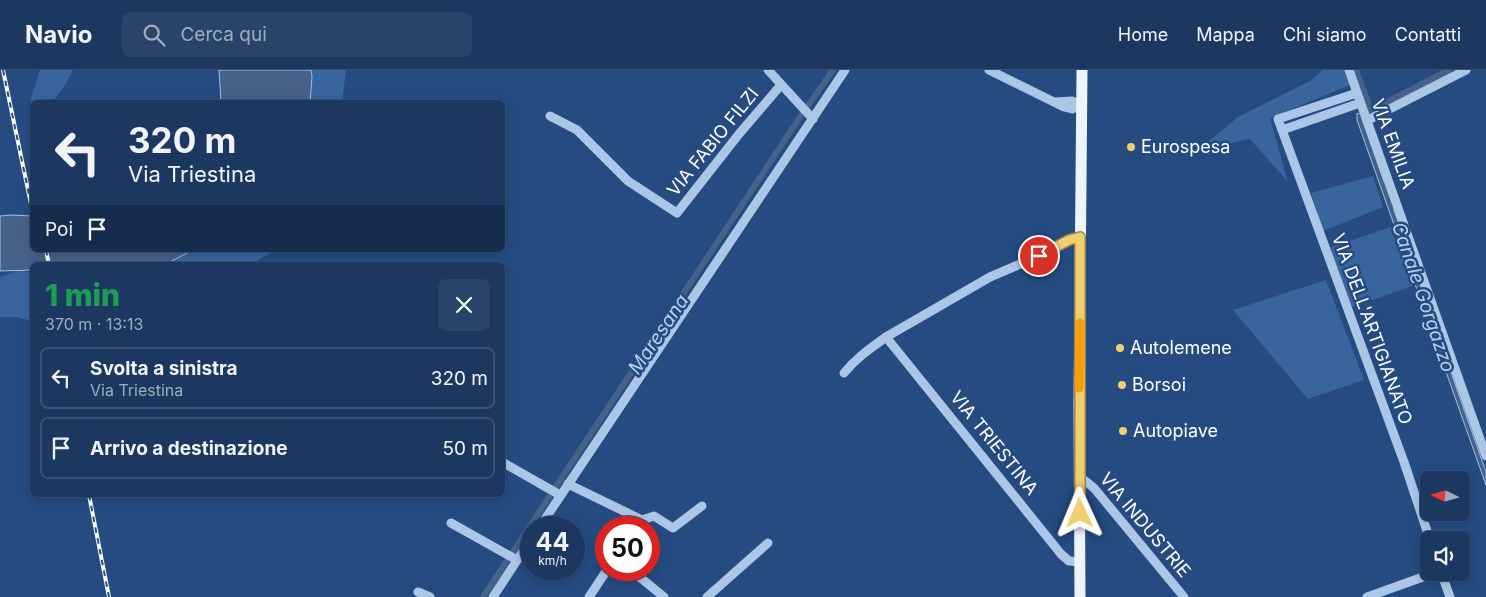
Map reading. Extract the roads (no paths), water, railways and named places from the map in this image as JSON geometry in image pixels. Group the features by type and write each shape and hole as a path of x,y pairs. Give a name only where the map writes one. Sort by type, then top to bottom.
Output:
{"main road":[{"path":"1080,597 1082,70"}],"street":[{"name":"VIA FABIO FILZI","path":"768,70 811,118"},
{"path":"546,516 811,118 845,70"},
{"path":"989,70 1056,102 1072,100 1082,106"},
{"name":"VIA EMILIA","path":"1349,70 1486,456"},
{"path":"1357,94 1278,119 1282,130 1364,112 1466,70"},
{"name":"VIA FABIO FILZI","path":"550,116 577,130 628,182 677,212 739,134 781,86"},
{"name":"VIA DELL'ARTIGIANATO","path":"1282,130 1427,531"},
{"path":"844,373 865,352 886,337 990,277 1080,237"},
{"name":"VIA TRIESTINA","path":"886,337 1051,543 1061,554 1070,560 1080,562"},
{"path":"505,464 559,494"},
{"name":"VIA INDUSTRIE","path":"1079,476 1094,488 1184,597"},
{"path":"568,484 626,516"},
{"path":"660,520 673,528 702,506"},
{"path":"451,523 516,559"},
{"path":"707,597 768,543"},
{"path":"493,597 520,554"},
{"path":"1367,597 1420,578"},
{"path":"589,597 600,581"},
{"path":"644,581 664,597"},
{"path":"1444,581 1450,597"},
{"path":"418,592 430,597"}],"water":[{"path":"219,70 311,70 310,100 221,100"},
{"path":"1357,113 1360,113 1486,472 1486,485 1357,120"},
{"path":"0,216 30,216 30,252 189,252 170,262 30,262 30,270 0,271"}],"waterway":[{"name":"Maresana","path":"483,597 833,70"},
{"path":"1356,70 1371,110"},
{"path":"1362,115 1449,70"},
{"name":"Canale Gorgazzo","path":"1385,185 1393,206"}],"railway":[{"path":"3,70 30,199"},
{"path":"46,252 48,262"},
{"path":"89,497 109,597"}],"place":[{"name":"Eurospesa","path":"1131,147"},
{"name":"Autolemene","path":"1120,348"},
{"name":"Borsoi","path":"1122,385"},
{"name":"Autopiave","path":"1123,431"}]}
